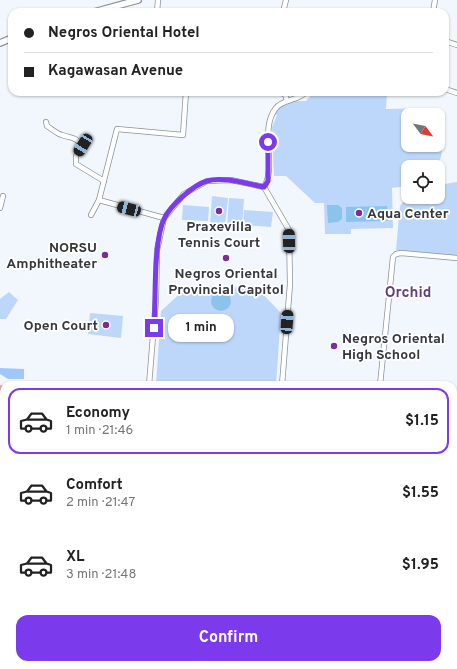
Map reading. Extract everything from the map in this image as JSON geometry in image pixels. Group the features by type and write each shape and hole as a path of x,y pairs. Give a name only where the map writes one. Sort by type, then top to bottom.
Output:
{"street":[{"path":"109,8 138,0"},
{"path":"90,215 98,200 117,129 183,135 186,96"},
{"path":"286,96 287,101"},
{"path":"264,187 268,181 268,142 271,116 276,107 287,101 303,96"},
{"path":"46,122 47,126 56,133 62,136 74,137 83,145 76,156 76,164 104,180"},
{"path":"149,381 158,250 164,218 184,194 207,181 231,180 264,187 289,230 290,284 282,381"},
{"path":"0,208 3,196"},
{"path":"98,200 164,218"},
{"path":"380,381 393,257 396,254 401,253 457,258"}],"shaded area":[{"path":"310,96 387,96 386,109 401,109 401,152 442,152 440,160 401,160 401,187 392,188 393,228 351,229 351,234 325,234 324,203 315,203 286,176 274,176 272,127 277,115 274,113 287,101 289,103 292,101 306,101"},
{"path":"457,182 457,256 396,250 400,206 402,204 445,204 445,184"},
{"name":"Praxevilla Tennis Court","path":"212,196 228,198 225,226 210,225"},
{"path":"229,198 244,199 242,227 227,226"},
{"path":"183,205 209,207 208,221 182,220"},
{"path":"327,205 338,205 342,208 342,219 338,222 328,223"},
{"path":"387,206 388,221 346,222 346,207"},
{"path":"244,210 273,212 271,227 243,225"},
{"path":"222,286 259,290 281,313 276,381 156,381 161,311 186,288"},
{"path":"217,291 225,291 231,297 231,305 225,311 217,311 211,305 211,297"},
{"path":"9,292 18,300 6,319 0,319 0,299"},
{"name":"Open Court","path":"90,313 123,316 121,338 88,334"},
{"path":"0,368 24,369 24,379 8,379 0,374"}],"place":[{"name":"Praxevilla Tennis Court","path":"219,211"},
{"name":"Aqua Center","path":"359,213"},
{"name":"NORSU Amphitheater","path":"105,255"},
{"name":"Negros Oriental Provincial Capitol","path":"226,258"},
{"name":"Open Court","path":"106,325"},
{"name":"Negros Oriental High School","path":"334,346"}],"district":[{"name":"Orchid","path":"408,292"}],"route":[{"path":"154,328 158,250 164,218 184,194 207,181 231,180 264,187 268,181 268,142"}]}
